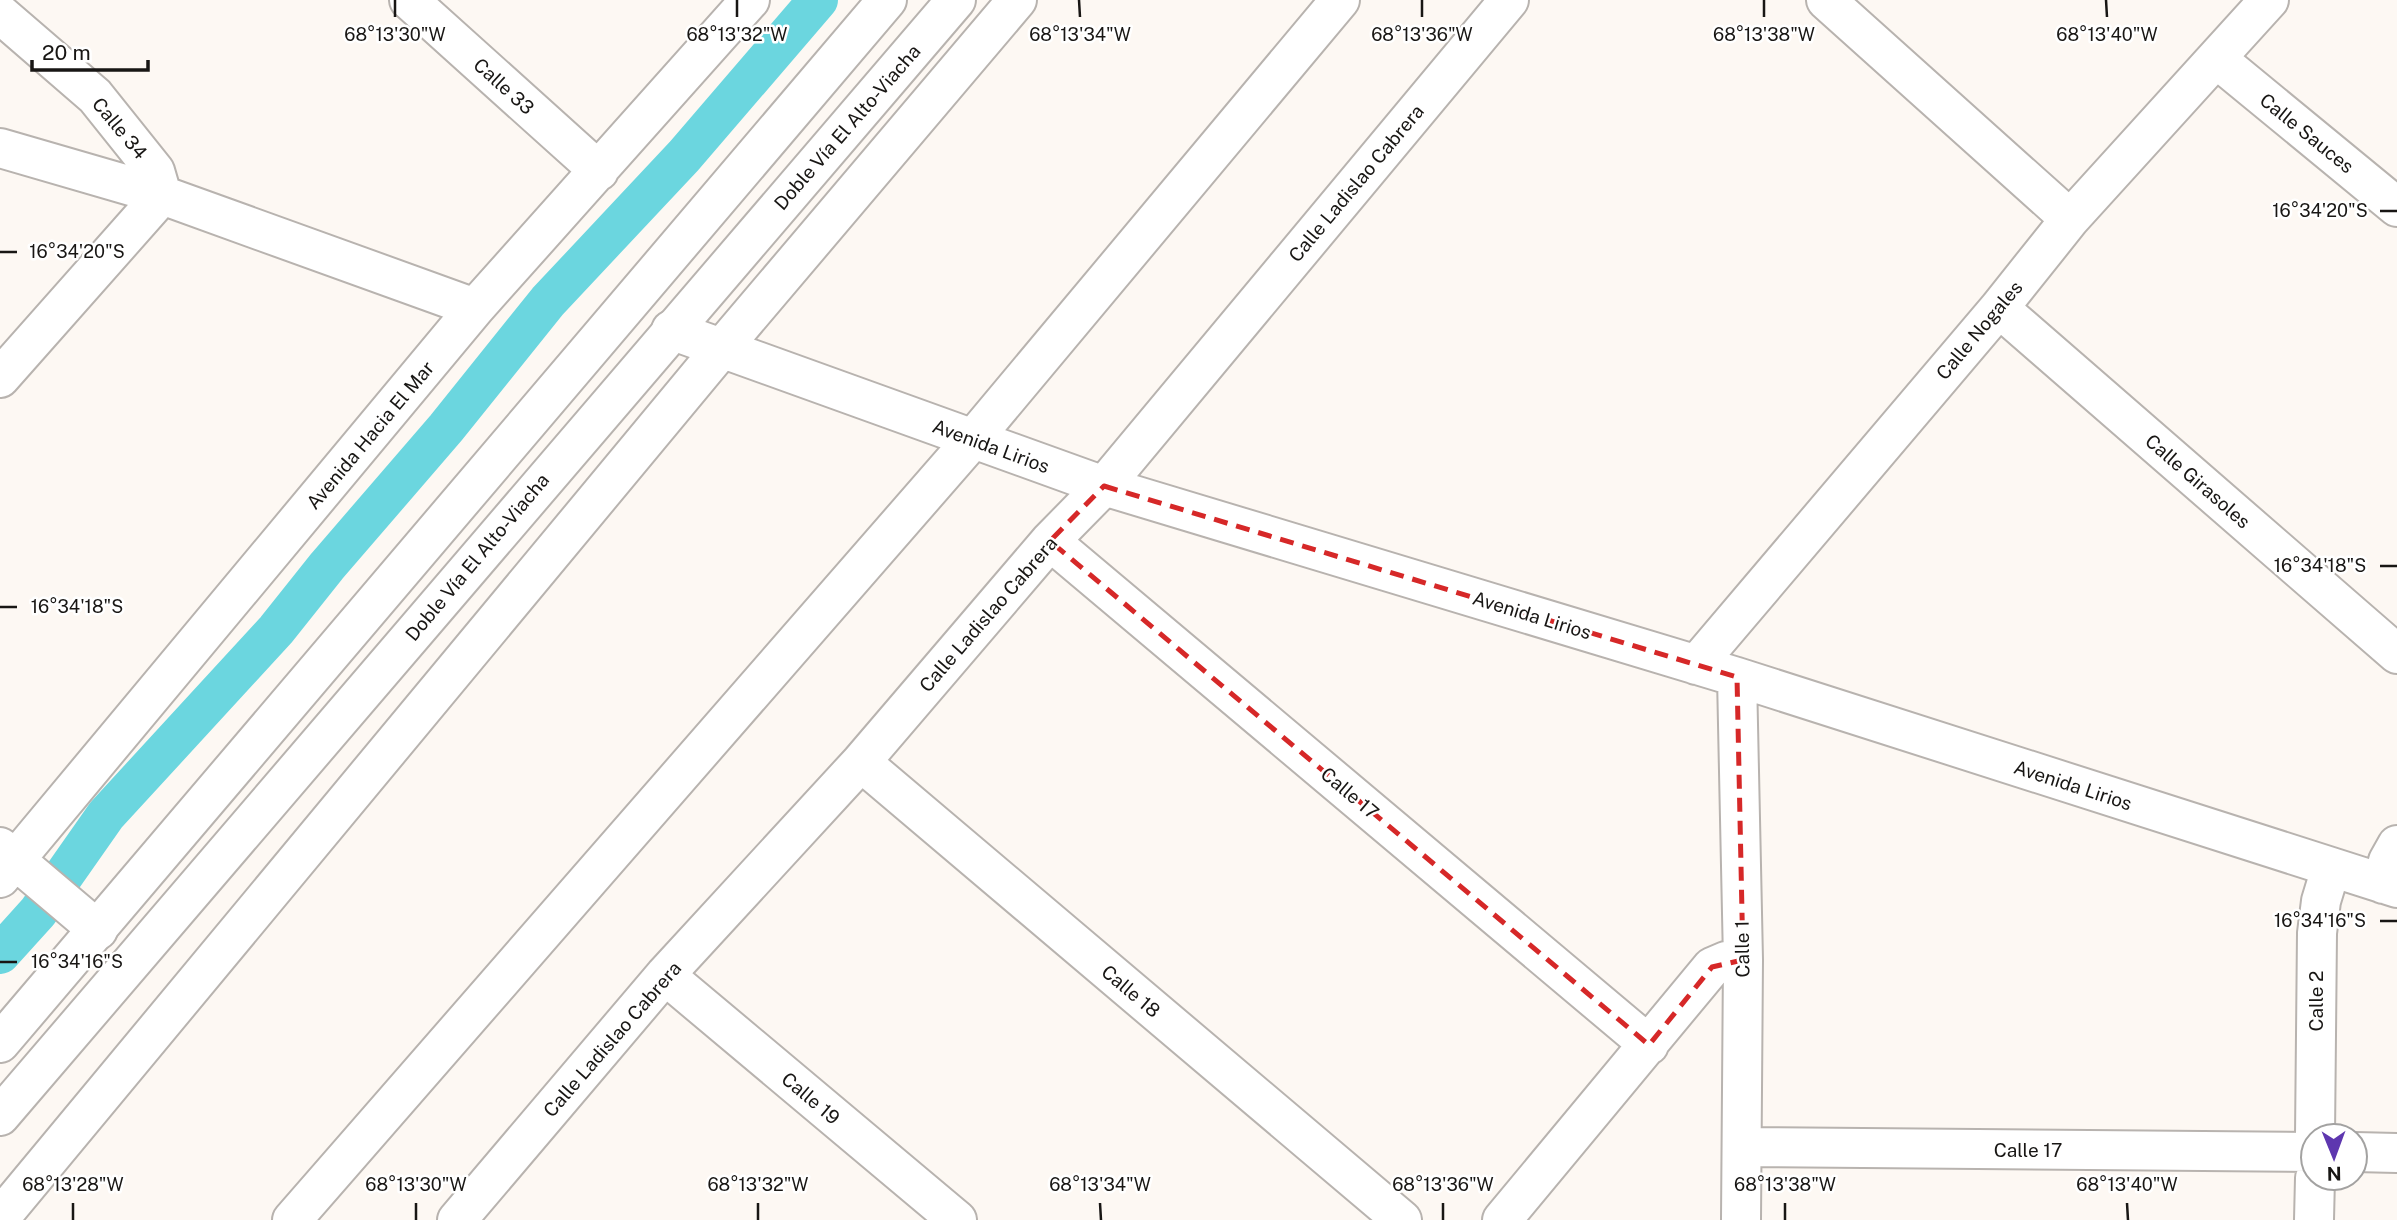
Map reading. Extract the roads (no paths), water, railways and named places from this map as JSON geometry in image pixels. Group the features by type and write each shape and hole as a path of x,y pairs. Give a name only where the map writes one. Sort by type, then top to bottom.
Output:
{"main road":[{"name":"Calle 33","path":"409,0 599,171"},
{"name":"Avenida Hacia El Mar","path":"13,866 475,308 750,0"},
{"path":"0,1043 86,920 887,0"},
{"name":"Doble Vía El Alto-Viacha","path":"0,1116 956,0"},
{"path":"0,1218 722,348 1017,0"},
{"path":"292,1220 973,439 1340,0"},
{"name":"Calle Ladislao Cabrera","path":"475,1214 666,975 861,762 1050,541 1104,486 1509,0"},
{"path":"1826,0 2070,219"},
{"name":"Calle Nogales","path":"1696,665 2070,219 2269,0"},
{"name":"Calle 34","path":"0,14 95,96 155,171 162,195"},
{"name":"Calle Sauces","path":"2217,59 2397,207"},
{"path":"0,148 162,195 475,308"},
{"path":"0,378 162,195"},
{"name":"Calle Girasoles","path":"1998,308 2397,654"},
{"name":"Avenida Lirios","path":"671,330 1104,486 1737,677 2390,886"},
{"name":"Calle 17","path":"1050,541 1649,1045"},
{"name":"Calle 1","path":"1737,677 1743,960 1741,1220"},
{"name":"Calle 18","path":"861,762 1402,1220"},
{"path":"2390,886 2388,861 2397,845"},
{"path":"13,866 86,920"},
{"name":"Calle 2","path":"2315,1122 2317,933 2321,901 2331,867"},
{"path":"1503,1220 1712,967 1726,961 1743,960"},
{"name":"Calle 19","path":"666,975 957,1220"},
{"name":"Calle 17","path":"1743,1147 2299,1152"},
{"path":"2369,1152 2397,1153"},
{"path":"2314,1220 2315,1192"}],"waterway":[{"path":"0,954 38,912 106,815 276,630 327,566 446,428 548,301 684,156 818,0"}]}
